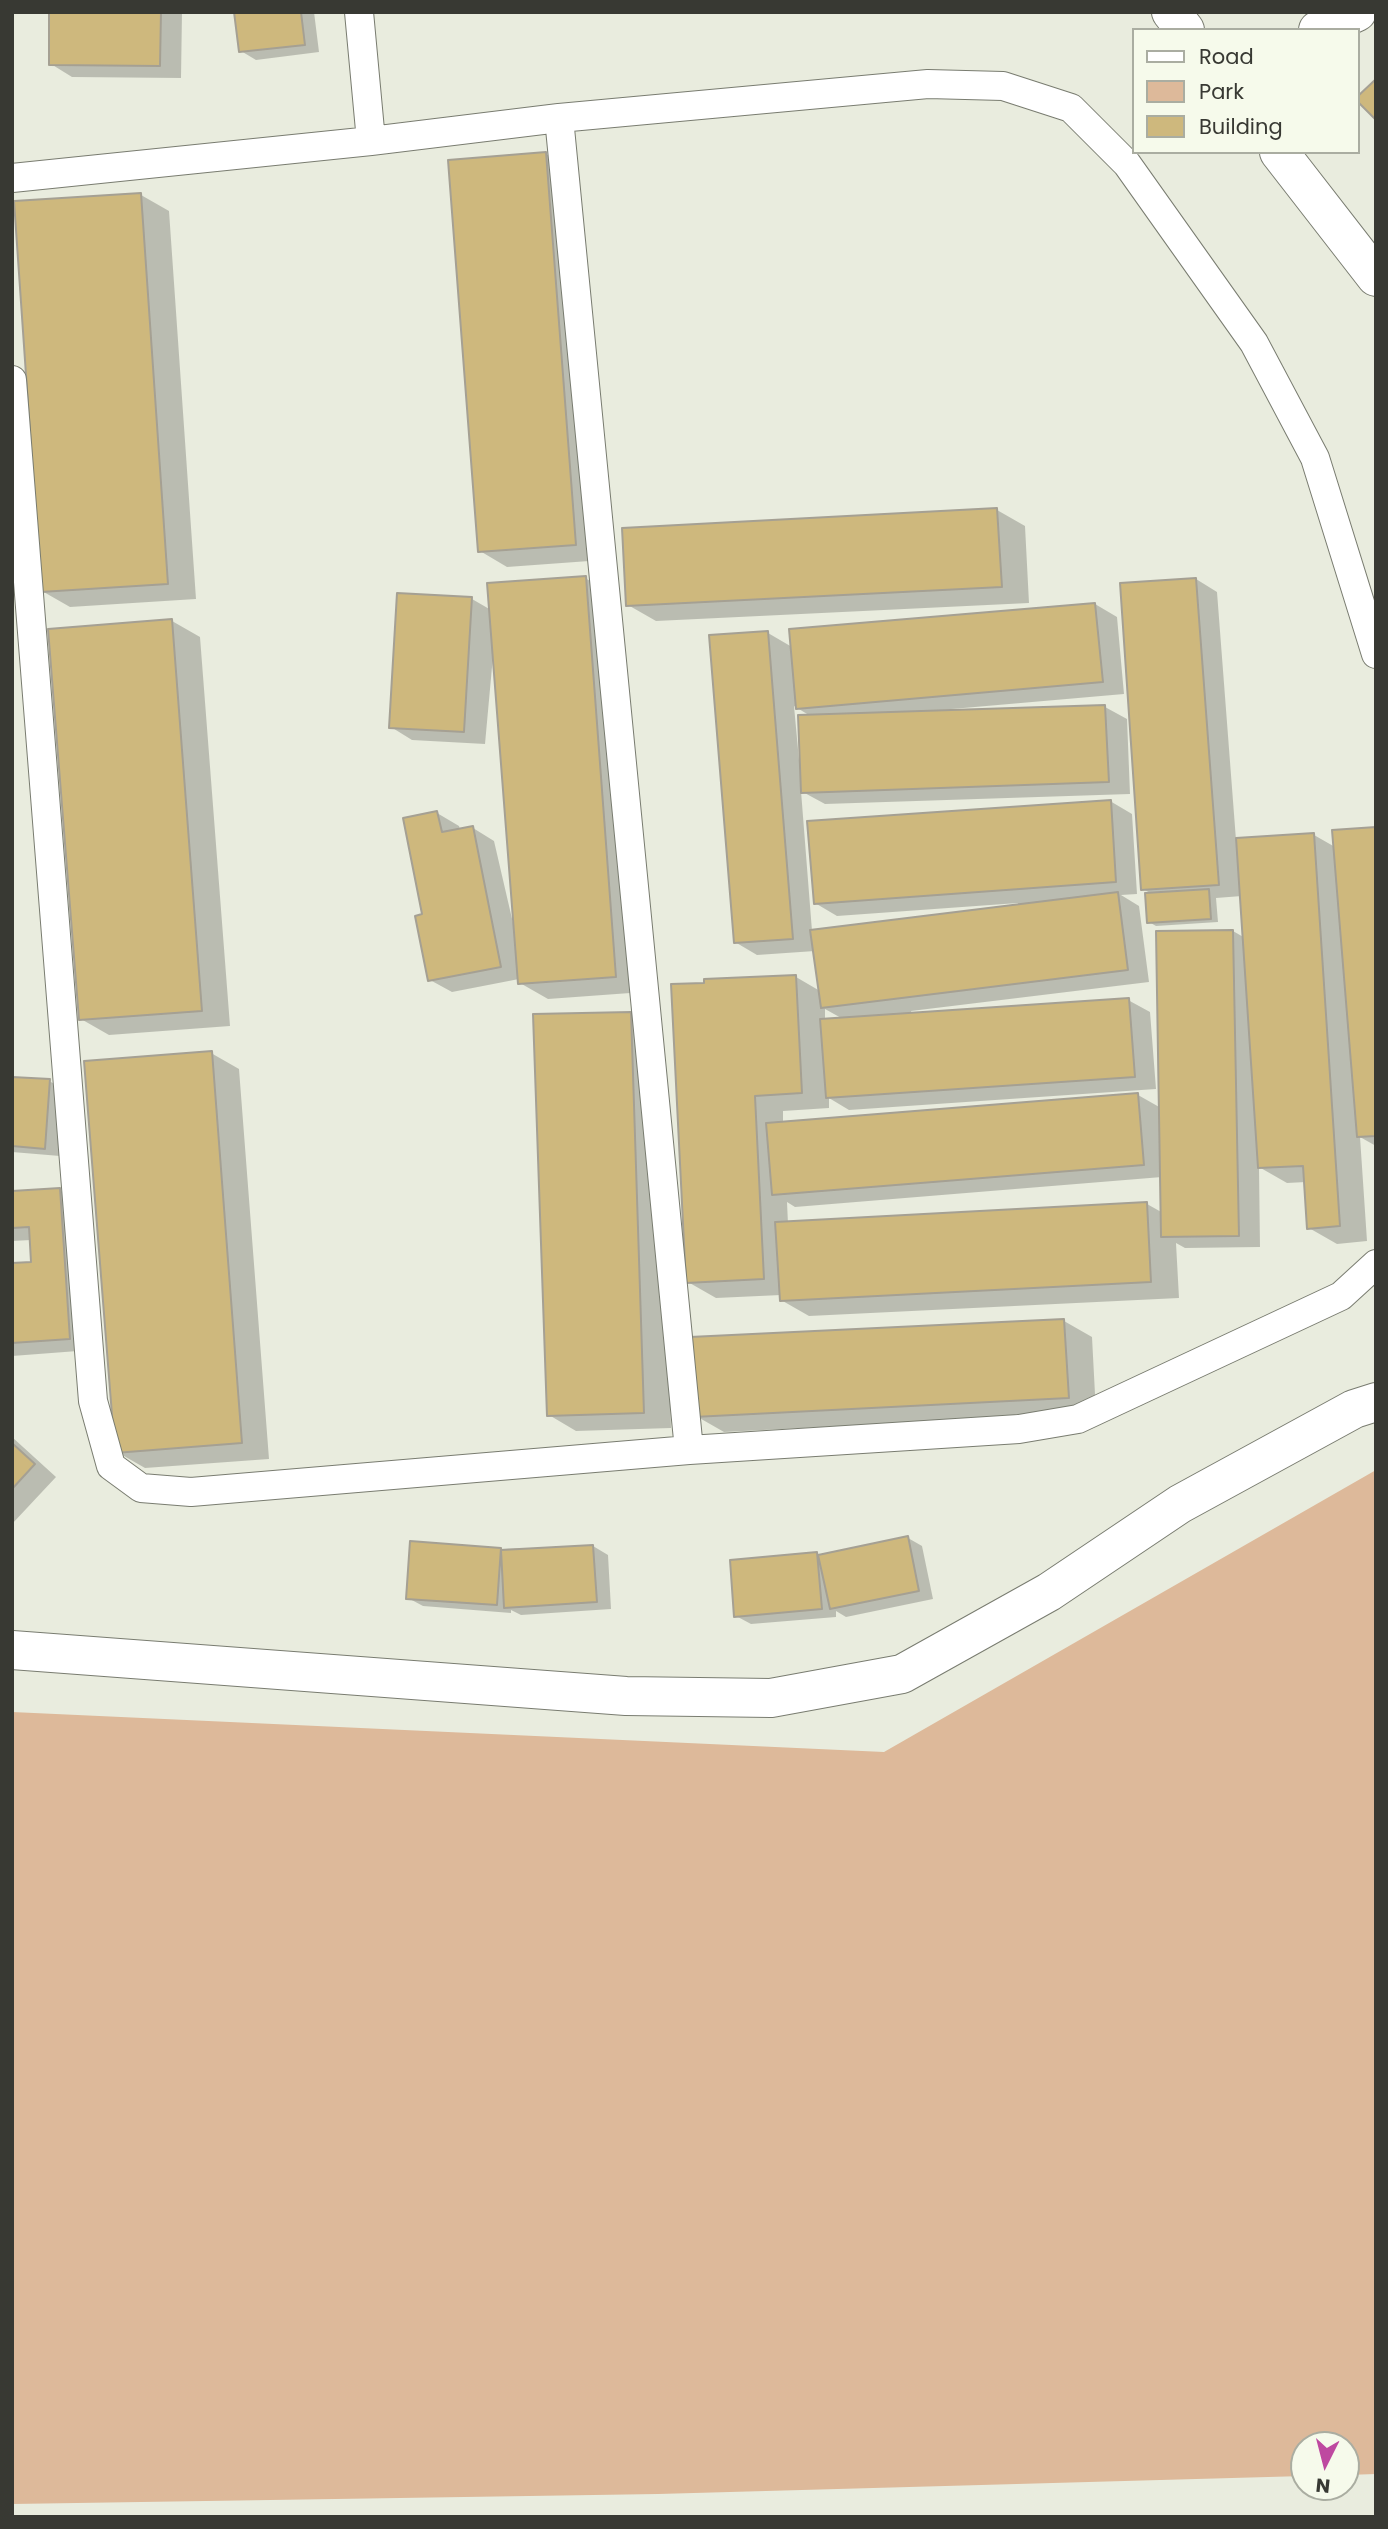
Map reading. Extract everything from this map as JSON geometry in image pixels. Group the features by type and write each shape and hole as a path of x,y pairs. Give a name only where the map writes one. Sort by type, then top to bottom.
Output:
{"street":[{"path":"1171,12 1183,28"},
{"path":"1322,28 1357,12"},
{"path":"1281,154 1376,277"},
{"path":"12,1650 626,1696 771,1698 902,1674 1049,1592 1180,1504 1354,1409 1376,1402"}],"lane":[{"path":"359,12 371,141"},
{"path":"12,178 371,141 559,118 928,84 1003,86 1071,108 1127,164 1254,343 1315,458 1376,654"},
{"path":"559,118 690,1451"},
{"path":"12,380 93,1401 111,1466 141,1488 191,1493 690,1451 1019,1429 1078,1419 1341,1296 1376,1264"}],"green space":[{"path":"1376,1470 1376,2474 1360,2475 1360,2431 1290,2431 1290,2476 658,2494 12,2504 12,1712 884,1752"}],"building":[{"path":"49,12 161,12 160,66 49,65"},
{"path":"234,12 301,12 305,45 239,52"},
{"path":"1376,79 1376,120 1360,104 1360,94"},
{"path":"546,152 576,545 478,552 448,160"},
{"path":"141,193 168,584 41,592 14,201"},
{"path":"997,508 1002,587 626,606 622,528"},
{"path":"586,576 616,977 518,984 487,583"},
{"path":"1196,578 1219,885 1141,890 1120,583"},
{"path":"397,593 472,597 464,732 389,728"},
{"path":"1095,603 1103,682 796,709 789,629"},
{"path":"172,619 202,1011 79,1020 48,629"},
{"path":"768,631 793,939 734,943 709,635"},
{"path":"1105,705 1109,782 801,793 798,715"},
{"path":"1111,800 1116,882 814,904 807,821"},
{"path":"437,811 442,832 473,826 501,967 428,981 415,916 422,914 403,818"},
{"path":"1376,827 1376,1136 1357,1137 1332,830"},
{"path":"1314,833 1340,1226 1307,1229 1303,1166 1258,1168 1236,838"},
{"path":"1209,889 1211,919 1147,923 1145,893"},
{"path":"1118,892 1128,970 821,1008 810,930"},
{"path":"1233,930 1239,1236 1161,1237 1156,931"},
{"path":"796,975 802,1093 755,1096 764,1279 686,1283 671,984 704,983 704,979"},
{"path":"1129,998 1135,1077 826,1098 820,1019"},
{"path":"631,1012 644,1413 547,1416 533,1014"},
{"path":"212,1051 242,1443 115,1453 84,1061"},
{"path":"12,1077 50,1079 45,1149 12,1146"},
{"path":"1138,1093 1144,1165 772,1195 766,1123"},
{"path":"60,1188 70,1339 12,1343 12,1263 31,1262 29,1227 12,1228 12,1191"},
{"path":"1147,1202 1151,1282 780,1301 775,1222"},
{"path":"1064,1319 1069,1398 694,1417 690,1337"},
{"path":"12,1443 35,1464 12,1489"},
{"path":"908,1536 919,1591 830,1609 818,1555"},
{"path":"410,1541 501,1548 497,1605 406,1599"},
{"path":"593,1545 597,1602 504,1608 501,1550"},
{"path":"817,1552 822,1609 734,1617 730,1560"}]}
